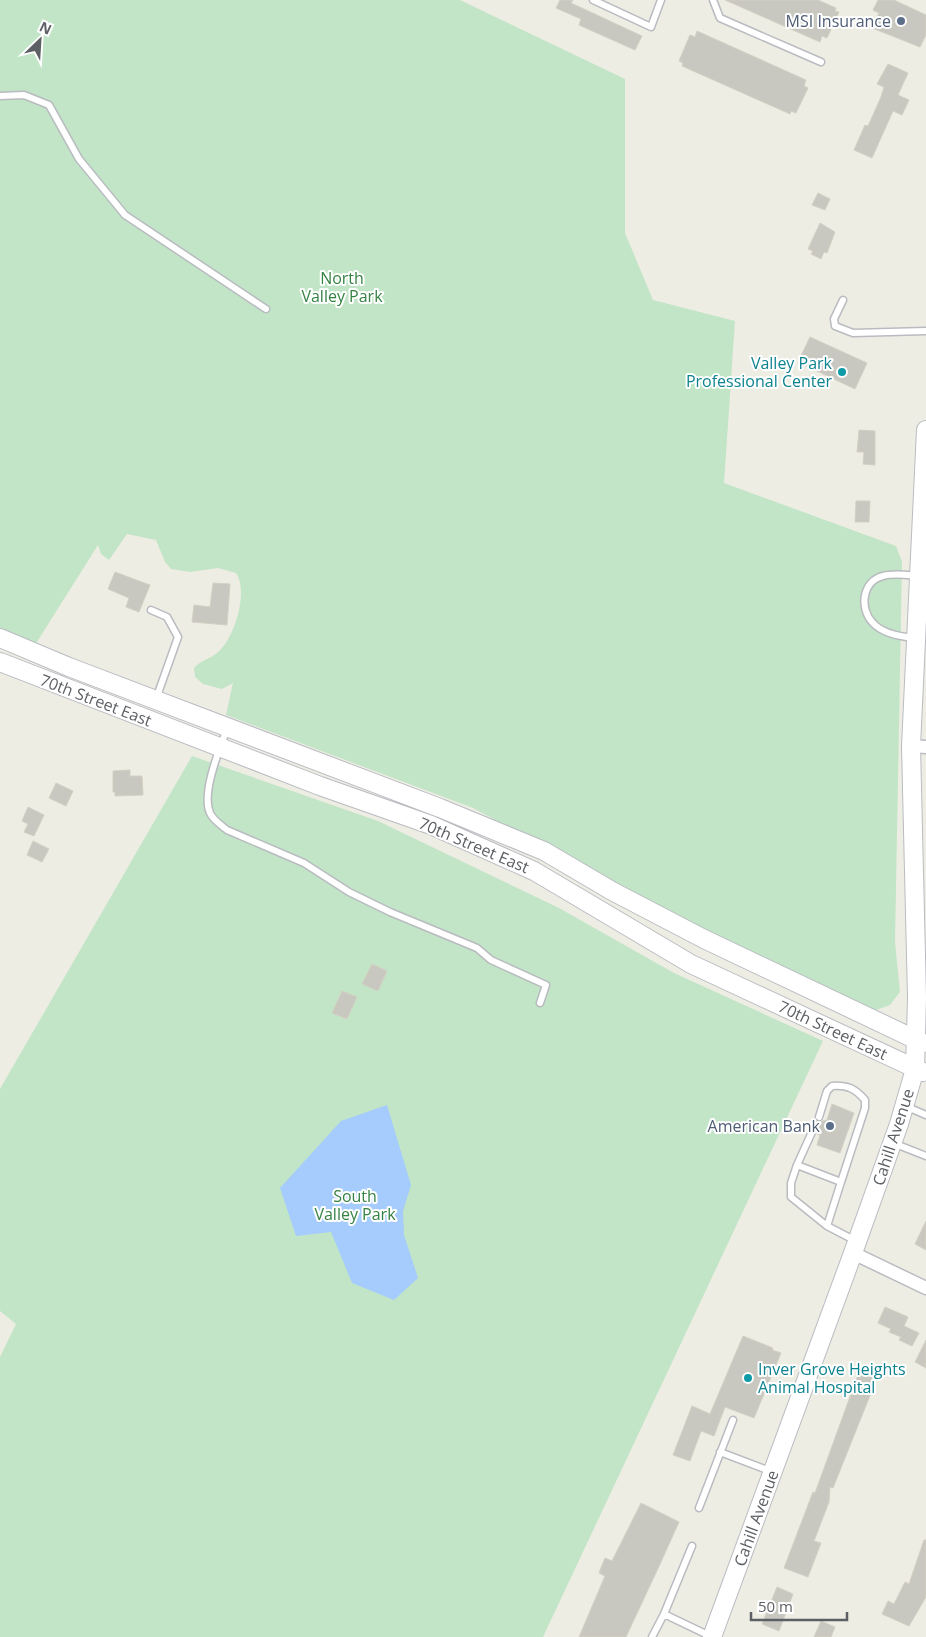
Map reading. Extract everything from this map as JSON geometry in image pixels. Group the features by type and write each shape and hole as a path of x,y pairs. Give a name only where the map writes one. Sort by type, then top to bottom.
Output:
{"main road":[{"name":"Cahill Avenue","path":"711,1637 855,1248 904,1106 920,1071 921,981 916,638 926,430"},
{"name":"70th Street East","path":"0,638 156,700 440,808 544,851 612,891 704,939 920,1041"},
{"name":"70th Street East","path":"0,662 320,786 431,825 534,870 691,964 920,1071"}],"street":[{"path":"855,1248 926,1288"}],"lane":[{"path":"592,0 651,27 661,0"},
{"path":"712,0 720,18 821,62"},
{"path":"0,96 24,95 49,106 79,159 125,215 266,309"},
{"path":"843,300 834,319 835,326 853,333 926,331"},
{"path":"916,638 902,637 881,629 872,623 866,612 864,600 866,588 873,580 884,576 919,576"},
{"path":"151,610 167,616 178,637 156,700"},
{"path":"228,727 210,781 208,804 210,814 227,830 304,863 363,899 477,948 490,960 546,985 540,1003"},
{"path":"819,1117 827,1091 832,1086 844,1085 856,1090 865,1100 865,1108 827,1226"},
{"path":"904,1106 926,1115"},
{"path":"812,1132 791,1183 791,1197 855,1248"},
{"path":"892,1143 926,1156"},
{"path":"797,1165 841,1182"},
{"path":"699,1508 733,1420"},
{"path":"720,1452 772,1472"},
{"path":"652,1637 664,1614 692,1546"},
{"path":"664,1614 711,1637"}],"green space":[{"name":"North Valley Park","path":"0,0 460,0 625,79 625,233 653,300 735,321 724,483 896,546 902,562 895,942 900,992 890,1005 876,1010 679,918 473,808 226,715 233,683 222,689 203,684 195,677 194,668 223,647 234,627 238,615 241,592 240,581 236,573 218,568 190,572 171,569 165,562 156,540 127,534 109,560 101,554 98,545 35,645 0,629"},
{"name":"South Valley Park","path":"192,756 378,821 559,908 674,973 823,1041 543,1637 0,1637 0,1357 16,1324 0,1311 0,1089"}],"water":[{"path":"387,1105 411,1185 403,1211 404,1235 418,1278 394,1300 352,1283 331,1232 296,1236 280,1188 341,1121"}],"building":[{"path":"560,0 573,0 571,3 642,36 635,50 579,25 581,19 556,8"},
{"path":"725,0 818,0 836,8 835,11 839,12 827,38 822,36 820,42"},
{"name":"MSI Insurance","path":"878,0 894,0 926,15 926,35 920,47 872,28 879,13 873,10"},
{"path":"697,31 806,80 804,86 808,88 796,113 791,111 790,114 682,66 683,63 679,61 690,35 695,37"},
{"path":"888,64 908,73 898,95 909,100 902,115 893,111 872,158 854,150 865,125 868,126 881,97 884,87 877,84"},
{"path":"818,193 830,199 825,210 812,205"},
{"path":"820,223 835,232 827,253 824,252 821,259 811,254 813,251 808,249"},
{"name":"Valley Park Professional Center","path":"810,337 867,363 855,389 798,362"},
{"path":"859,430 875,431 875,465 863,464 864,452 857,452"},
{"path":"856,501 870,501 869,522 855,522"},
{"path":"115,572 150,585 139,612 126,607 129,598 108,589"},
{"path":"213,583 230,584 227,625 192,622 194,605 210,607"},
{"path":"130,770 130,776 142,776 143,795 115,796 115,792 113,792 113,771"},
{"path":"56,783 73,791 66,806 49,798"},
{"path":"28,807 44,815 34,836 24,832 28,824 22,821"},
{"path":"33,841 49,849 42,862 27,855"},
{"path":"372,964 387,971 378,991 362,984"},
{"path":"342,991 357,997 347,1019 332,1013"},
{"name":"American Bank","path":"832,1104 854,1113 840,1153 817,1145 820,1135 817,1134 814,1128 810,1127 814,1118 818,1122 827,1120"},
{"path":"926,1221 926,1250 915,1244"},
{"path":"885,1307 908,1317 904,1326 919,1333 912,1346 899,1340 901,1337 889,1332 891,1329 878,1323"},
{"name":"Inver Grove Heights Animal Hospital","path":"743,1336 781,1353 754,1418 725,1407 714,1436 701,1431 690,1461 673,1455 692,1406 710,1414"},
{"path":"926,1340 926,1368 915,1362"},
{"path":"859,1372 877,1378 833,1488 830,1487 829,1502 814,1541 821,1543 808,1577 784,1568 813,1492 815,1493"},
{"path":"641,1503 679,1522 661,1562 626,1637 579,1637 605,1576 599,1573 605,1558 612,1561"},
{"path":"924,1540 926,1540 926,1597 909,1626 882,1614 888,1601 894,1604 905,1582 909,1584"},
{"path":"777,1587 793,1594 779,1631 762,1624"},
{"path":"821,1621 835,1627 831,1637 814,1637"}],"place":[{"name":"MSI Insurance","path":"901,21"},
{"name":"Valley Park Professional Center","path":"842,372"},
{"name":"American Bank","path":"830,1126"},
{"name":"Inver Grove Heights Animal Hospital","path":"748,1378"}]}
